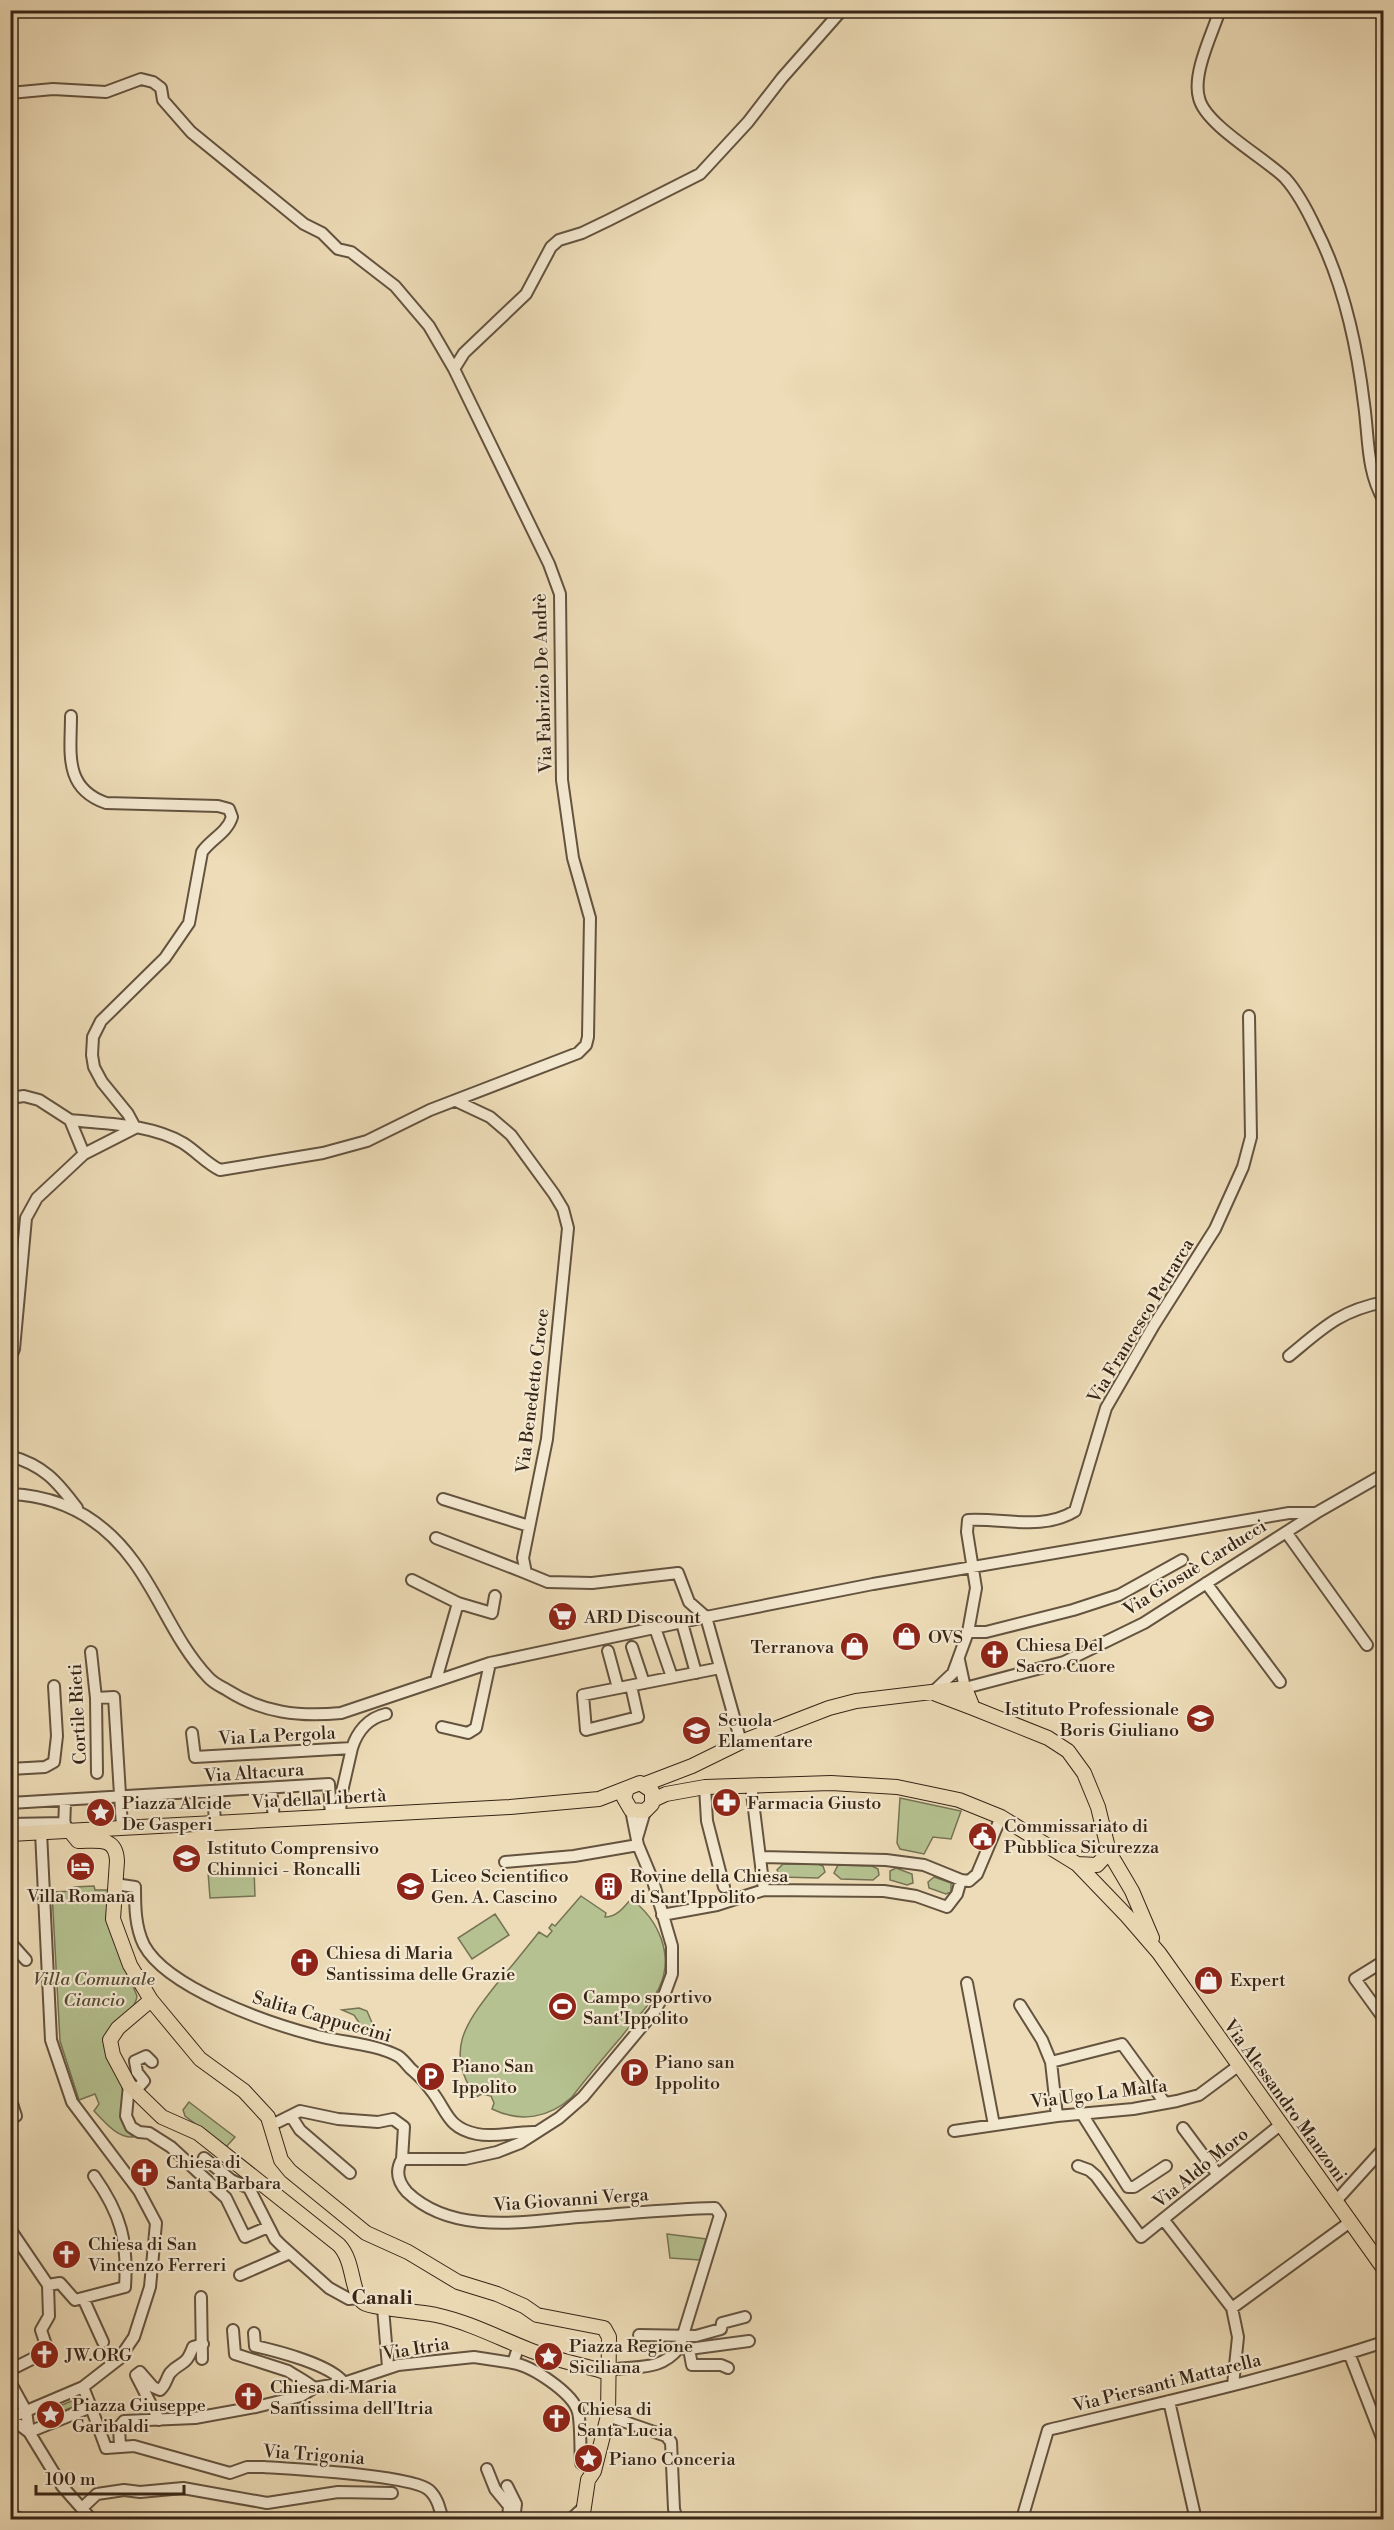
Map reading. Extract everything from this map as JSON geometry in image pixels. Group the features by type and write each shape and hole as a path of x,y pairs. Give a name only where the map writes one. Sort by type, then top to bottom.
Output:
{"main road":[{"name":"Via Giosuè Carducci","path":"627,1789 635,1783 645,1784 692,1766 741,1742 829,1708 856,1701 965,1688"},
{"path":"965,1688 973,1708"},
{"name":"Via Alessandro Manzoni","path":"933,1693 1048,1738 1068,1751 1087,1780 1098,1807 1109,1852 1132,1891 1134,1915 1238,2066 1383,2269"},
{"path":"639,1806 666,1794 705,1787 831,1783 897,1787 959,1800 1001,1817 1077,1864 1134,1915"},
{"path":"639,1806 652,1791 645,1784"},
{"path":"627,1789 624,1798 639,1806"},
{"name":"Via della Libertà","path":"10,1834 41,1832 66,1827 122,1827 510,1807 599,1799 627,1789"},
{"name":"Via della Libertà","path":"599,1799 639,1806"},
{"path":"66,1827 78,1841 105,1841 117,1852 112,1912 130,1965 151,2000 200,2059 244,2091 268,2117 281,2160 290,2172 366,2233 408,2252 458,2282 497,2294 524,2306 537,2315 604,2328 609,2337 608,2416 594,2471 588,2480 582,2514"},
{"path":"1077,1864 1097,1865 1109,1852"},
{"path":"151,2000 118,2028 110,2040 113,2055 132,2088 162,2117 198,2133 252,2183 346,2253 359,2298 371,2306 439,2316 492,2333 519,2345 602,2371 610,2370"}],"street":[{"path":"454,369 464,353 526,294 551,247 559,240 591,229 700,174 748,122 782,78 842,10"},
{"path":"1220,10 1198,75 1198,99 1214,120 1286,179 1317,229 1342,294 1357,359 1374,484 1383,501"},
{"name":"Via Fabrizio De Andrè","path":"10,93 53,89 106,92 141,79 153,82 161,88 163,100 191,132 304,224 322,233 338,249 351,252 395,286 429,326 454,369 549,564 560,594 562,780 573,858 590,918 588,1037 586,1045 578,1053 456,1101"},
{"path":"71,716 73,775 84,788 100,800 106,803 218,806 229,809 232,818 228,827 202,852 189,923 165,958 101,1021 93,1037 94,1067 102,1082 128,1114 135,1127"},
{"name":"Via Francesco Petrarca","path":"965,1688 959,1660 968,1632 976,1588 967,1532 968,1520 992,1519 1036,1524 1062,1518 1075,1510 1106,1408 1154,1325 1215,1230 1243,1167 1251,1137 1249,1016"},
{"path":"10,1098 24,1096 39,1101 70,1120 135,1127 166,1135 184,1143 208,1164 220,1170 323,1153 366,1141 430,1110 456,1101"},
{"name":"Via Benedetto Croce","path":"456,1101 490,1117 511,1135 558,1202 567,1228 547,1439 523,1558 526,1574"},
{"path":"70,1120 84,1154"},
{"path":"10,1359 14,1349 26,1218 37,1198 84,1154 135,1127"},
{"path":"1289,1356 1326,1324 1342,1314 1383,1302"},
{"path":"10,1456 32,1462 51,1478 77,1509 103,1528 134,1561 181,1644 209,1679 241,1700 268,1710 298,1715 340,1713 490,1663 706,1617 873,1584 972,1569 1289,1513 1316,1513"},
{"name":"Via Giosuè Carducci","path":"965,1688 1064,1662 1144,1623 1316,1513 1383,1474"},
{"path":"50,1499 53,1490 51,1478"},
{"path":"10,1494 50,1499 77,1509"},
{"path":"444,1499 529,1526"},
{"path":"1286,1532 1367,1645"},
{"path":"436,1538 548,1582 592,1583 678,1573 689,1602 706,1617 741,1742"},
{"path":"968,1632 986,1632 1008,1627 1102,1601 1151,1579 1182,1560"},
{"path":"412,1580 458,1604 492,1613 495,1596"},
{"path":"1206,1583 1280,1683"},
{"path":"436,1680 458,1604"},
{"path":"682,1623 696,1672"},
{"path":"655,1628 672,1677"},
{"path":"632,1647 644,1683"},
{"path":"608,1651 618,1688"},
{"name":"Cortile Rieti","path":"91,1652 96,1698 98,1773"},
{"path":"933,1693 949,1679 959,1660"},
{"path":"442,1727 468,1733 476,1728 490,1663"},
{"path":"631,1686 638,1717 586,1730 583,1695 720,1668"},
{"path":"10,1769 45,1767 54,1762 57,1736 54,1686"},
{"path":"96,1698 114,1696 122,1827"},
{"path":"352,1748 366,1725 378,1716 386,1714"},
{"name":"Via La Pergola","path":"192,1733 195,1757 352,1748 335,1816"},
{"name":"Via Altacura","path":"10,1803 65,1802 121,1796 329,1784 335,1816"},
{"path":"752,1785 764,1890"},
{"path":"705,1787 708,1829 724,1887"},
{"path":"271,1788 274,1819"},
{"path":"213,1792 215,1822"},
{"path":"10,1824 66,1827 65,1802"},
{"path":"270,2123 278,2122 300,2111 347,2120 398,2121 405,2131 402,2159 465,2159 508,2148 559,2118 583,2097 654,2012 665,1993 672,1974 672,1946 637,1841 639,1806"},
{"path":"760,1857 886,1860 924,1865 969,1881 977,1874 1001,1817"},
{"path":"31,2436 10,2418 66,2391 83,2387 119,2359 134,2337 150,2287 156,2223 139,2191 72,2102 51,2040 41,1832"},
{"path":"505,1862 574,1856 637,1841"},
{"path":"662,1915 717,1905 764,1890 884,1891 915,1896 947,1907 957,1894 961,1880"},
{"name":"Salita Cappuccini","path":"115,1884 135,1887 136,1916 145,1946 155,1959 218,2002 315,2035 381,2049 400,2057 432,2090 445,2114 461,2130 480,2135 520,2131 536,2132"},
{"path":"10,1942 26,1960"},
{"path":"1383,1961 1355,1979 1383,2019"},
{"path":"967,1983 994,2125"},
{"path":"1020,2005 1042,2040 1051,2062 1057,2116"},
{"path":"1051,2062 1122,2044 1165,2103"},
{"path":"152,2062 146,2056 135,2061 137,2072 144,2081 132,2088 126,2116 129,2123 134,2130 149,2133 176,2151 226,2198 245,2237 268,2227"},
{"name":"Via Ugo La Malfa","path":"954,2131 1165,2103 1199,2095 1238,2066"},
{"path":"10,2097 16,2116"},
{"path":"1082,2114 1128,2187 1134,2187 1166,2166"},
{"path":"291,2116 300,2130 350,2173"},
{"name":"Via Aldo Moro","path":"1096,2176 1141,2236 1280,2125"},
{"path":"1183,2128 1218,2175"},
{"path":"1335,2202 1383,2148"},
{"path":"204,2158 231,2180 252,2183 268,2227 275,2239 329,2288 349,2299 359,2298"},
{"name":"Via Giovanni Verga","path":"402,2159 397,2174 400,2184 412,2196 442,2211 483,2222 519,2223 715,2208 720,2216 685,2335"},
{"path":"1078,2166 1089,2170 1096,2176 1113,2164"},
{"path":"48,2289 60,2283 75,2300 125,2287 126,2264 121,2224 109,2196 94,2176"},
{"path":"1163,2219 1232,2308 1238,2337 1233,2385"},
{"path":"1232,2308 1350,2222"},
{"path":"10,2229 48,2289 49,2316 40,2331 48,2351 10,2370"},
{"path":"240,2275 290,2253"},
{"path":"201,2297 202,2359"},
{"path":"83,2298 103,2342"},
{"path":"383,2308 388,2367"},
{"path":"639,2335 696,2336 721,2329 722,2323 745,2317"},
{"path":"233,2330 235,2354 288,2371 314,2388"},
{"path":"250,2360 255,2346 254,2333"},
{"path":"685,2335 684,2348 692,2366 721,2365 728,2368"},
{"path":"610,2370 653,2366 684,2348 749,2341"},
{"name":"Via Piersanti Mattarella","path":"1025,2520 1024,2512 1048,2430 1233,2385 1383,2342"},
{"path":"159,2420 136,2375 140,2372 153,2388 160,2390 165,2386 168,2376 187,2361 193,2347 203,2344"},
{"path":"513,2363 519,2345"},
{"path":"255,2346 309,2363 334,2374 344,2383"},
{"path":"1349,2353 1383,2443"},
{"name":"Via Itria","path":"118,2446 120,2423 195,2418 256,2407 301,2396 314,2388 344,2383 388,2367 474,2357 525,2365 547,2379 576,2405 579,2414 581,2463 594,2471"},
{"path":"10,2382 25,2409 31,2436 52,2473 92,2520"},
{"path":"83,2387 106,2448 118,2446"},
{"path":"1169,2401 1196,2520"},
{"path":"31,2436 93,2410"},
{"path":"608,2416 666,2436 671,2442 674,2509 677,2520"},
{"name":"Via Trigonia","path":"118,2446 134,2446 230,2473 247,2467 264,2467 396,2480 429,2490 438,2503 442,2520"},
{"path":"487,2469 495,2489 508,2506 507,2520"},
{"path":"507,2486 516,2504 514,2520"},
{"path":"82,2508 97,2494 124,2490 140,2492 183,2488 267,2503 338,2492 392,2493"},
{"path":"10,2514 23,2520"},
{"path":"570,2520 582,2514"}],"green space":[{"path":"900,1798 961,1811 951,1839 933,1837 924,1854 900,1849 897,1843"},
{"path":"783,1864 818,1864 823,1866 825,1872 818,1878 781,1877 777,1870"},
{"path":"838,1865 872,1866 878,1869 879,1875 873,1880 841,1879 834,1873"},
{"path":"896,1868 912,1874 913,1883 907,1885 890,1880 890,1871"},
{"path":"254,1869 255,1896 210,1898 208,1872"},
{"path":"934,1877 951,1883 951,1892 946,1894 929,1888 928,1882"},
{"name":"Villa Comunale Ciancio","path":"94,1886 95,1890 110,1890 106,1919 137,1996 132,2008 112,2026 105,2038 122,2082 124,2096 122,2119 133,2137 117,2132 94,2111 99,2104 95,2094 79,2100 60,2041 52,1892 74,1891 74,1887"},
{"name":"Campo sportivo Sant'Ippolito","path":"581,1896 606,1913 605,1917 617,1913 631,1899 641,1907 656,1927 664,1951 665,1963 659,1988 651,2001 572,2097 563,2104 544,2114 524,2117 492,2109 494,2103 491,2096 482,2094 476,2097 466,2081 461,2066 460,2052 467,2026 484,2000 539,1932 547,1937 552,1931 549,1928 552,1924 555,1926"},
{"path":"495,1914 509,1935 472,1959 458,1938"},
{"path":"359,2008 367,2011 373,2025 365,2034 360,2030 362,2027 354,2015 342,2010"},
{"path":"189,2102 235,2137 226,2147 185,2116 183,2110"},
{"path":"667,2234 706,2239 700,2260 670,2258"},
{"path":"76,2399 78,2405 40,2420 39,2415"}],"place":[{"name":"ARD Discount","path":"563,1617"},
{"name":"OVS","path":"907,1637"},
{"name":"Terranova","path":"855,1647"},
{"name":"Chiesa Del Sacro Cuore","path":"995,1655"},
{"name":"Istituto Professionale Boris Giuliano","path":"1200,1719"},
{"name":"Scuola Elamentare","path":"697,1730"},
{"name":"Farmacia Giusto","path":"726,1803"},
{"name":"Piazza Alcide De Gasperi","path":"101,1813"},
{"name":"Commissariato di Pubblica Sicurezza","path":"983,1836"},
{"name":"Istituto Comprensivo Chinnici - Roncalli","path":"186,1858"},
{"name":"Villa Romana","path":"81,1867"},
{"name":"Liceo Scientifico Gen. A. Cascino","path":"410,1886"},
{"name":"Rovine della Chiesa di Sant'Ippolito","path":"609,1886"},
{"name":"Chiesa di Maria Santissima delle Grazie","path":"305,1963"},
{"name":"Expert","path":"1209,1980"},
{"name":"Campo sportivo Sant'Ippolito","path":"562,2007"},
{"name":"Piano san Ippolito","path":"634,2072"},
{"name":"Piano San Ippolito","path":"431,2076"},
{"name":"Chiesa di Santa Barbara","path":"145,2172"},
{"name":"Chiesa di San Vincenzo Ferreri","path":"67,2254"},
{"name":"JW.ORG","path":"44,2355"},
{"name":"Piazza Regione Siciliana","path":"548,2356"},
{"name":"Chiesa di Maria Santissima dell'Itria","path":"249,2397"},
{"name":"Piazza Giuseppe Garibaldi","path":"51,2415"},
{"name":"Chiesa di Santa Lucia","path":"556,2419"},
{"name":"Piano Conceria","path":"588,2459"}],"district":[{"name":"Canali","path":"382,2298"}]}
